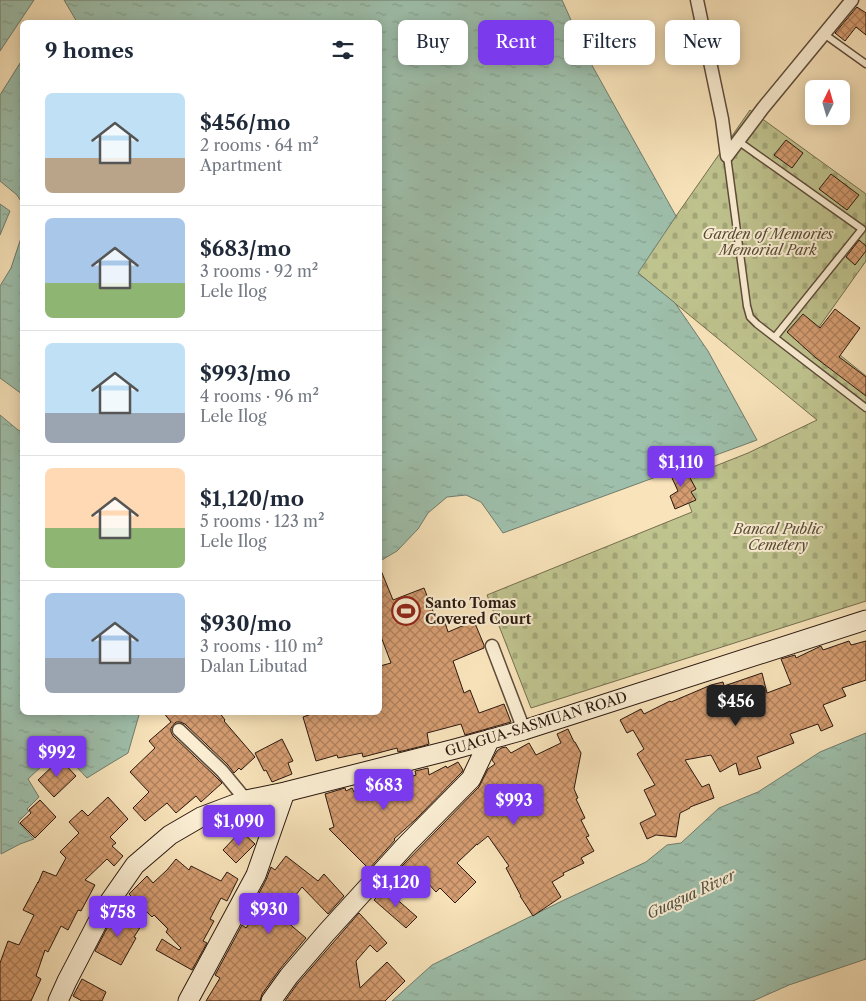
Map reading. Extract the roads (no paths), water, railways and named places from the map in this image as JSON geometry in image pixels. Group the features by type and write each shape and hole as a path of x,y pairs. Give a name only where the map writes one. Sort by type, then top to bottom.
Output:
{"main road":[{"name":"GUAGUA-SASMUAN ROAD","path":"58,1001 105,908 134,865 170,836 200,817 246,800 285,792 524,730 866,620"},
{"path":"271,1001 326,933 406,845 471,779 490,739"},
{"path":"188,1001 256,875 285,792"}],"street":[{"path":"697,0 722,119 727,156"},
{"path":"727,156 763,108 852,0"},
{"path":"492,646 524,730"},
{"path":"179,730 222,771 246,800"}],"lane":[{"path":"824,34 866,64"},
{"path":"738,142 862,229 775,337"},
{"path":"727,156 750,317 866,408"}],"water":[{"path":"0,0 34,0 20,20 0,51"},
{"path":"64,0 562,0 571,20 564,20 564,65 592,65 676,216 638,273 675,303 708,351 757,440 503,533 481,502 466,495 447,497 428,513 418,529 397,551 382,560 382,20 76,20"},
{"path":"20,63 20,200 0,181 0,95"},
{"path":"0,204 10,211 0,235"},
{"path":"20,241 20,393 0,378 0,286 11,268"},
{"path":"0,415 20,431 20,715 139,715 128,753 87,778 60,749 28,779 39,797 18,822 34,839 1,854"},
{"name":"Guagua River","path":"866,733 866,959 789,985 753,1001 392,1001 432,965 646,862 667,845 681,843 719,808 758,792 820,752"}],"place":[{"name":"Santo Tomas Covered Court","path":"406,611"}],"park label":[{"name":"Garden of Memories Memorial Park","path":"768,242"},
{"name":"Bancal Public Cemetery","path":"778,538"}]}
